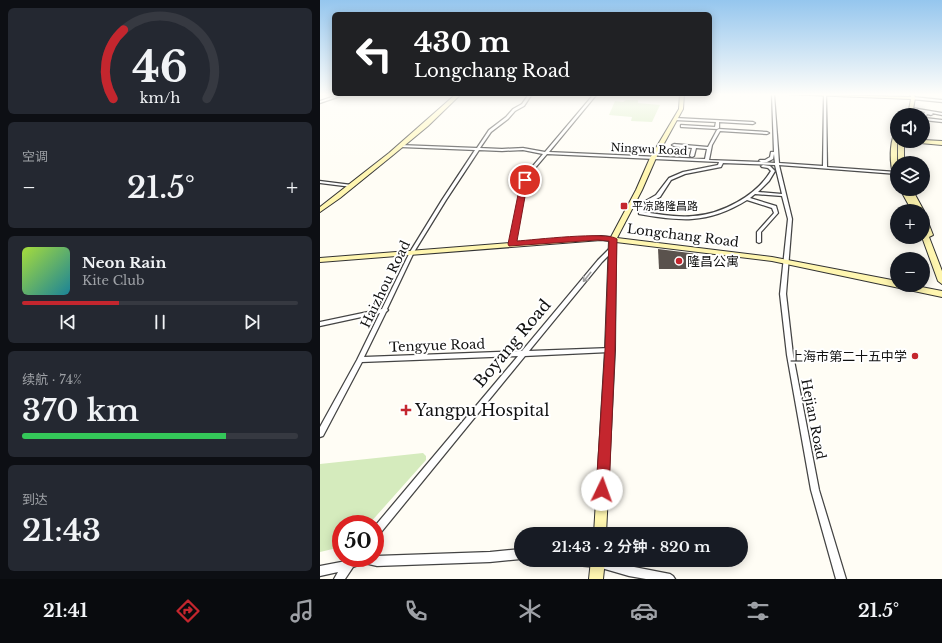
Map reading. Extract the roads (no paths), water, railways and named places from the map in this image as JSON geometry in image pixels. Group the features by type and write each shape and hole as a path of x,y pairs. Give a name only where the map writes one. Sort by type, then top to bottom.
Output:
{"main road":[{"path":"320,210 352,186 431,121"},
{"path":"600,527 610,350 613,243 653,158 675,121"},
{"path":"930,142 942,144"},
{"path":"930,234 942,263"},
{"name":"Longchang Road","path":"320,260 598,238 613,243 786,261 890,283"},
{"path":"928,244 942,281"},
{"name":"Longchang Road","path":"930,292 942,294"},
{"path":"596,579 597,567"}],"street":[{"name":"Haizhou Road","path":"320,434 360,360 412,252 451,189 490,131 503,121"},
{"path":"512,244 525,180 530,170 573,121"},
{"path":"718,121 753,123"},
{"path":"682,126 718,128 718,121"},
{"name":"Hejian Road","path":"774,121 777,164 790,219 783,294 790,355 815,490 840,579"},
{"path":"825,121 825,166"},
{"path":"734,122 734,130"},
{"path":"744,125 744,131"},
{"path":"707,161 709,148 719,130 767,133"},
{"path":"674,145 709,148"},
{"name":"Ningwu Road","path":"401,146 523,149 546,153 825,166 890,172"},
{"path":"677,156 682,146"},
{"path":"692,156 694,147"},
{"path":"748,163 751,161 766,161 772,158 772,153 776,153"},
{"path":"632,203 643,204 658,196 670,179 684,173 720,166 723,161 726,165 769,167 773,171 770,177 755,193 727,208 698,217 663,216 641,213 643,204"},
{"path":"320,182 352,186"},
{"path":"755,193 784,195"},
{"path":"749,199 774,207 776,213 759,232 759,242"},
{"name":"Boyang Road","path":"384,522 600,261 613,243"},
{"path":"320,324 385,310"},
{"name":"Tengyue Road","path":"360,360 610,350"},
{"path":"384,561 514,555"},
{"path":"320,571 333,567"},
{"path":"339,579 348,567"},
{"path":"616,567 628,571 670,579"}],"place":[{"name":"平凉路隆昌路","path":"624,206"},
{"name":"隆昌公寓","path":"679,261"},
{"name":"上海市第二十五中学","path":"915,356"},
{"name":"Yangpu Hospital","path":"406,410"}]}
